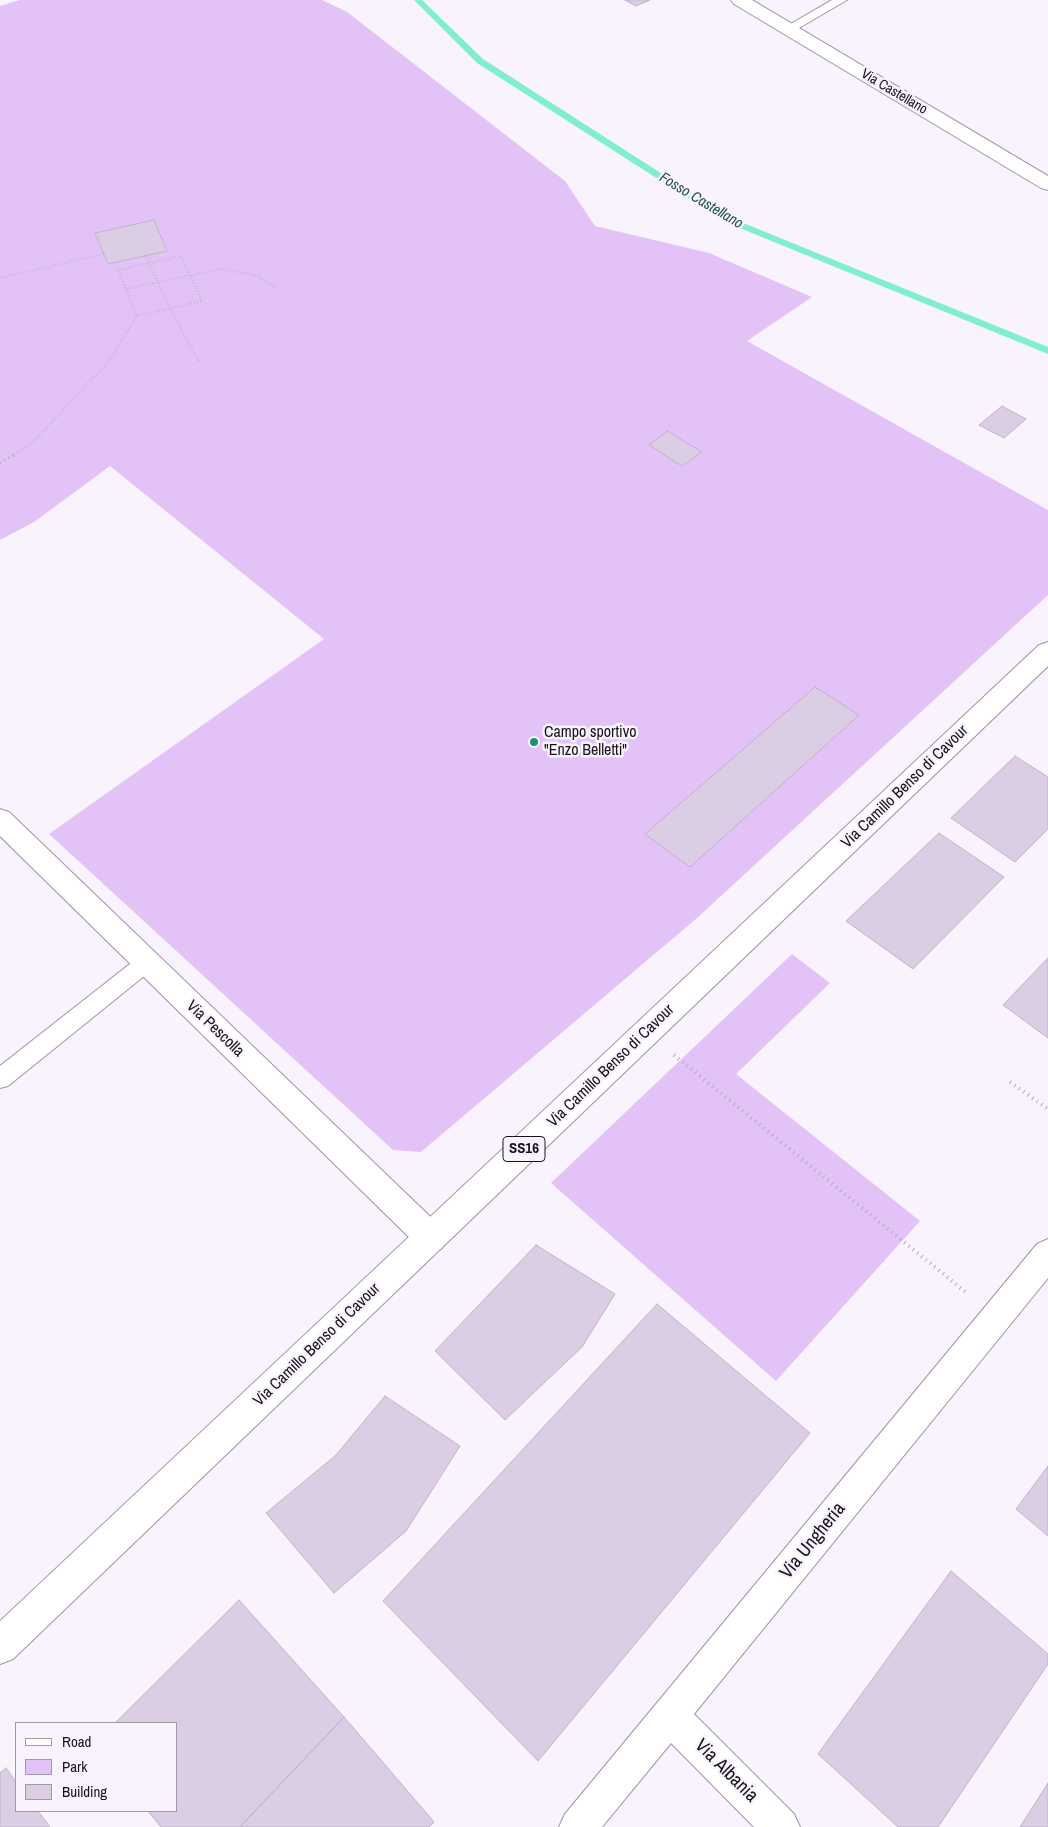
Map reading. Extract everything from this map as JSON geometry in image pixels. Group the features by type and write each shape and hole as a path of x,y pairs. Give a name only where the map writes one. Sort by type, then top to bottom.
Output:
{"street":[{"name":"Via Castellano","path":"740,0 1048,184"},
{"name":"Via Camillo Benso di Cavour","path":"0,1646 1048,651"},
{"name":"Via Pescolla","path":"0,820 431,1238"},
{"name":"Via Ungheria","path":"578,1827 1048,1254"},
{"name":"Via Albania","path":"670,1716 781,1827"}],"lane":[{"path":"788,29 841,0"},
{"path":"0,1079 147,962"}],"path":[{"path":"0,278 104,254"},
{"path":"146,256 170,308 199,362"},
{"path":"0,462 31,444 72,402 109,361 137,316 202,301 181,256 118,270 137,316"},
{"path":"126,289 221,268 258,276 277,289"},
{"path":"646,1033 997,1317"},
{"path":"1010,1082 1048,1109"}],"green space":[{"path":"20,0 322,0 347,12 565,181 595,226 709,253 812,297 747,341 1048,510 1048,595 697,918 421,1152 393,1150 49,834 324,639 110,466 34,522 0,540 0,6","holes":["154,221 167,251 108,264 95,233"]},
{"path":"792,954 830,983 736,1074 920,1221 776,1381 551,1183"}],"building":[{"path":"625,0 650,0 636,6"},
{"path":"154,220 167,251 108,264 95,233"},
{"path":"1002,406 1026,419 1004,438 979,425"},
{"path":"667,431 702,452 682,466 649,445"},
{"path":"815,687 859,715 690,867 645,834"},
{"path":"1015,756 1048,777 1048,829 1015,862 951,818"},
{"path":"939,833 1004,877 913,969 846,921"},
{"path":"1048,958 1048,1038 1003,1005"},
{"path":"536,1245 615,1294 582,1347 505,1420 435,1351"},
{"path":"657,1304 810,1433 538,1761 383,1601"},
{"path":"385,1396 460,1446 406,1531 334,1593 266,1513 336,1455"},
{"path":"1048,1466 1048,1536 1016,1509"},
{"path":"951,1571 1048,1654 1048,1664 938,1827 898,1827 818,1754"},
{"path":"239,1600 344,1717 240,1827 161,1827 149,1812 178,1812 178,1722 116,1722"},
{"path":"344,1717 434,1822 429,1827 240,1827"},
{"path":"6,1768 15,1781 15,1812 39,1812 50,1827 0,1827 0,1773"},
{"path":"1048,1783 1048,1827 1020,1827"}],"waterway":[{"name":"Fosso Castellano","path":"418,0 480,61 728,220 1048,351"}],"place":[{"name":"Campo sportivo \"Enzo Belletti\"","path":"534,742"}]}
